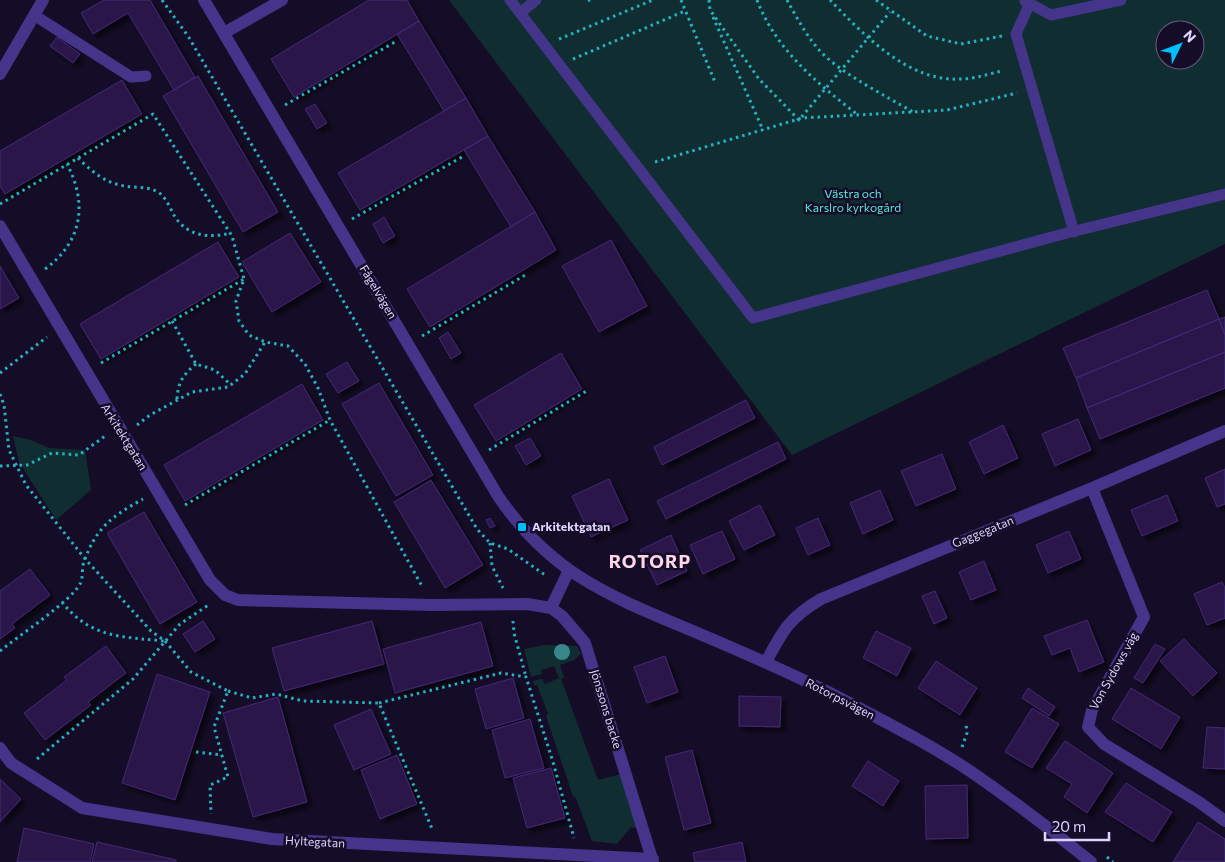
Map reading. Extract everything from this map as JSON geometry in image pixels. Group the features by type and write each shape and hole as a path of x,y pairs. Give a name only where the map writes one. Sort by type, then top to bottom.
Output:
{"street":[{"path":"0,74 42,0"},
{"name":"Fågelvägen","path":"204,0 498,496 522,527 543,549 569,570"},
{"path":"224,33 282,0"},
{"name":"Arkitektgatan","path":"0,226 121,432 172,513 210,580 224,595"},
{"name":"Gaggegatan","path":"766,662 787,625 801,610 821,599 1092,488 1225,431"},
{"name":"Von Sydows väg","path":"1092,488 1144,618 1092,710 1088,727 1104,744 1199,802 1225,821"},
{"path":"224,595 238,600 432,605 512,604 542,605 551,608 569,570"},
{"name":"Rotorpsvägen","path":"569,570 623,602 766,662 871,714 968,770 1038,820 1091,862"},
{"name":"Jönssons backe","path":"551,608 562,616 585,643 653,861"},
{"name":"Hyltegatan","path":"0,748 11,763 82,808 272,839 578,855 653,861"}],"lane":[{"path":"510,0 753,318 1074,232 1225,194"},
{"path":"520,13 536,0"},
{"path":"1074,232 1016,34 1027,2 1051,15 1121,0"},
{"path":"34,15 131,77 146,76"}],"path":[{"path":"162,0 188,36 477,529 490,544 508,549 560,588"},
{"path":"545,45 653,0"},
{"path":"681,0 715,82"},
{"path":"708,0 710,10 763,130"},
{"path":"757,0 774,33 800,66 858,115"},
{"path":"786,0 800,25 822,53 914,112"},
{"path":"830,0 867,39 896,60 934,76 960,79 1002,71"},
{"path":"876,0 890,12 926,36 960,44 1016,34"},
{"path":"710,10 759,79 799,120"},
{"path":"560,64 685,11"},
{"path":"799,120 824,88 890,12"},
{"path":"271,113 395,42"},
{"path":"637,167 799,120 947,110 1032,89"},
{"path":"0,204 152,114 231,233 244,279 236,301 239,320 249,335 265,342 288,346 305,364 318,388 330,420 432,605"},
{"path":"338,226 462,157"},
{"path":"78,158 89,170 118,185 148,187 159,193 170,206 175,217 186,228 199,235 213,237 231,233"},
{"path":"31,279 57,260 69,244 78,225 80,204 77,182 67,164"},
{"path":"408,344 528,274"},
{"path":"86,372 244,279"},
{"path":"172,322 196,364 215,370 231,384"},
{"path":"0,373 60,327"},
{"path":"0,466 16,467 27,465 52,453 79,454 192,392 210,391 231,384 245,374 265,342"},
{"path":"177,399 178,386 182,376 196,364"},
{"path":"476,458 588,390"},
{"path":"0,394 4,405 9,450 26,485 86,560 151,631 165,641 191,672 228,691 252,698 276,694 303,701 379,703 501,672 526,676"},
{"path":"172,513 330,420"},
{"path":"0,651 62,602 80,584 86,560 97,533 106,523 114,515 158,491"},
{"path":"490,544 492,566 512,604 514,633 553,762 578,855"},
{"path":"23,771 133,679 180,624 224,595"},
{"path":"62,602 72,615 86,626 107,634 165,641"},
{"path":"212,829 210,785 228,776 214,727 228,691"},
{"path":"379,703 440,848"},
{"path":"962,747 967,733 966,724"},
{"path":"196,752 222,755"}],"green space":[{"name":"Västra och Karslro kyrkogård","path":"449,0 1225,0 1225,244 792,455"},
{"path":"13,436 31,440 49,448 85,450 91,490 56,520 19,462"},
{"path":"545,645 577,646 581,654 574,660 560,665 564,678 561,679 598,780 621,774 637,828 631,827 617,844 592,841 576,798 573,796 546,716 548,714 537,685 534,685 533,681 542,679 545,684 559,678 554,666 541,670 542,674 531,677 524,649"}],"building":[{"path":"104,0 150,0 195,77 174,90 128,13 93,34 81,13"},
{"path":"369,0 407,0 419,21 294,97 271,59"},
{"path":"419,21 466,98 444,111 397,34"},
{"path":"57,37 80,54 73,63 50,46"},
{"path":"198,76 278,212 243,232 163,96"},
{"path":"122,80 142,114 5,194 0,186 0,151"},
{"path":"466,98 488,136 360,210 338,173"},
{"path":"315,104 327,123 317,129 305,109"},
{"path":"488,136 535,212 511,227 464,150"},
{"path":"535,212 556,250 430,327 407,289"},
{"path":"384,217 395,236 383,243 373,224"},
{"path":"290,233 321,282 272,312 242,262"},
{"path":"611,240 647,306 599,332 562,266"},
{"path":"218,242 239,277 101,359 80,324"},
{"path":"0,266 19,298 0,309"},
{"path":"1207,290 1219,319 1076,378 1063,348"},
{"path":"1225,317 1225,335 1219,319"},
{"path":"1219,319 1225,335 1225,352 1087,408 1076,378"},
{"path":"448,332 461,353 451,359 439,338"},
{"path":"1225,352 1225,388 1100,439 1087,408"},
{"path":"561,353 582,389 496,441 474,405"},
{"path":"347,362 359,381 338,393 326,374"},
{"path":"379,383 433,475 396,496 342,404"},
{"path":"302,384 323,420 185,501 164,465"},
{"path":"746,400 755,418 662,465 654,447"},
{"path":"1078,419 1091,450 1055,466 1042,434"},
{"path":"1003,425 1018,458 984,474 969,442"},
{"path":"530,438 541,456 526,465 515,446"},
{"path":"778,442 786,459 666,519 657,501"},
{"path":"942,454 956,489 916,506 901,471"},
{"path":"1225,469 1225,504 1217,507 1205,478"},
{"path":"609,479 628,520 591,537 572,496"},
{"path":"431,480 483,565 445,588 394,502"},
{"path":"880,490 893,520 863,534 850,503"},
{"path":"1167,495 1178,521 1142,536 1131,510"},
{"path":"760,505 775,535 744,550 729,521"},
{"path":"144,512 197,602 160,624 107,533"},
{"path":"490,518 495,526 490,528 486,520"},
{"path":"818,518 830,545 808,555 796,528"},
{"path":"722,531 735,559 703,574 690,545"},
{"path":"1069,531 1081,559 1048,573 1036,545"},
{"path":"671,535 687,571 657,585 640,550"},
{"path":"984,561 996,590 971,600 959,572"},
{"path":"30,569 50,595 12,624 15,628 0,639 0,591"},
{"path":"1222,582 1225,588 1225,618 1207,625 1194,594"},
{"path":"935,591 947,618 934,624 922,596"},
{"path":"1087,620 1104,662 1079,672 1070,648 1052,655 1044,636"},
{"path":"203,621 215,639 195,652 183,634"},
{"path":"372,621 384,664 284,691 272,648"},
{"path":"481,622 493,666 395,693 383,649"},
{"path":"876,631 911,648 897,676 863,658"},
{"path":"1184,639 1217,673 1193,696 1160,661"},
{"path":"1155,644 1165,649 1143,683 1134,678"},
{"path":"106,646 126,673 88,702 91,705 45,740 24,713 67,680 64,677"},
{"path":"665,656 678,692 647,703 634,667"},
{"path":"936,661 977,688 960,715 918,688"},
{"path":"157,674 210,692 175,800 122,783"},
{"path":"513,678 524,718 486,729 475,689"},
{"path":"1028,688 1055,707 1049,716 1022,698"},
{"path":"1131,688 1180,717 1161,749 1112,719"},
{"path":"739,696 781,697 780,727 739,726"},
{"path":"278,697 307,802 253,817 223,713"},
{"path":"1032,708 1059,724 1032,768 1005,752"},
{"path":"371,709 391,754 354,770 334,725"},
{"path":"530,719 544,768 505,778 492,730"},
{"path":"1207,727 1225,728 1225,769 1203,768"},
{"path":"1065,741 1113,773 1087,813 1064,797 1072,784 1046,768"},
{"path":"692,750 711,823 684,830 665,757"},
{"path":"397,755 417,804 380,819 361,770"},
{"path":"868,761 899,781 883,806 852,786"},
{"path":"551,768 565,818 527,828 513,778"},
{"path":"0,779 21,799 0,822"},
{"path":"1126,783 1172,812 1153,842 1105,812"},
{"path":"967,785 968,838 926,839 925,786"},
{"path":"1198,822 1225,839 1225,862 1173,862"},
{"path":"24,828 94,844 90,862 17,862"},
{"path":"97,842 176,860 176,862 92,862"},
{"path":"742,842 746,862 695,862 693,853"}],"place":[{"name":"Arkitektgatan","path":"522,527"}],"district":[{"name":"ROTORP","path":"650,562"}]}
